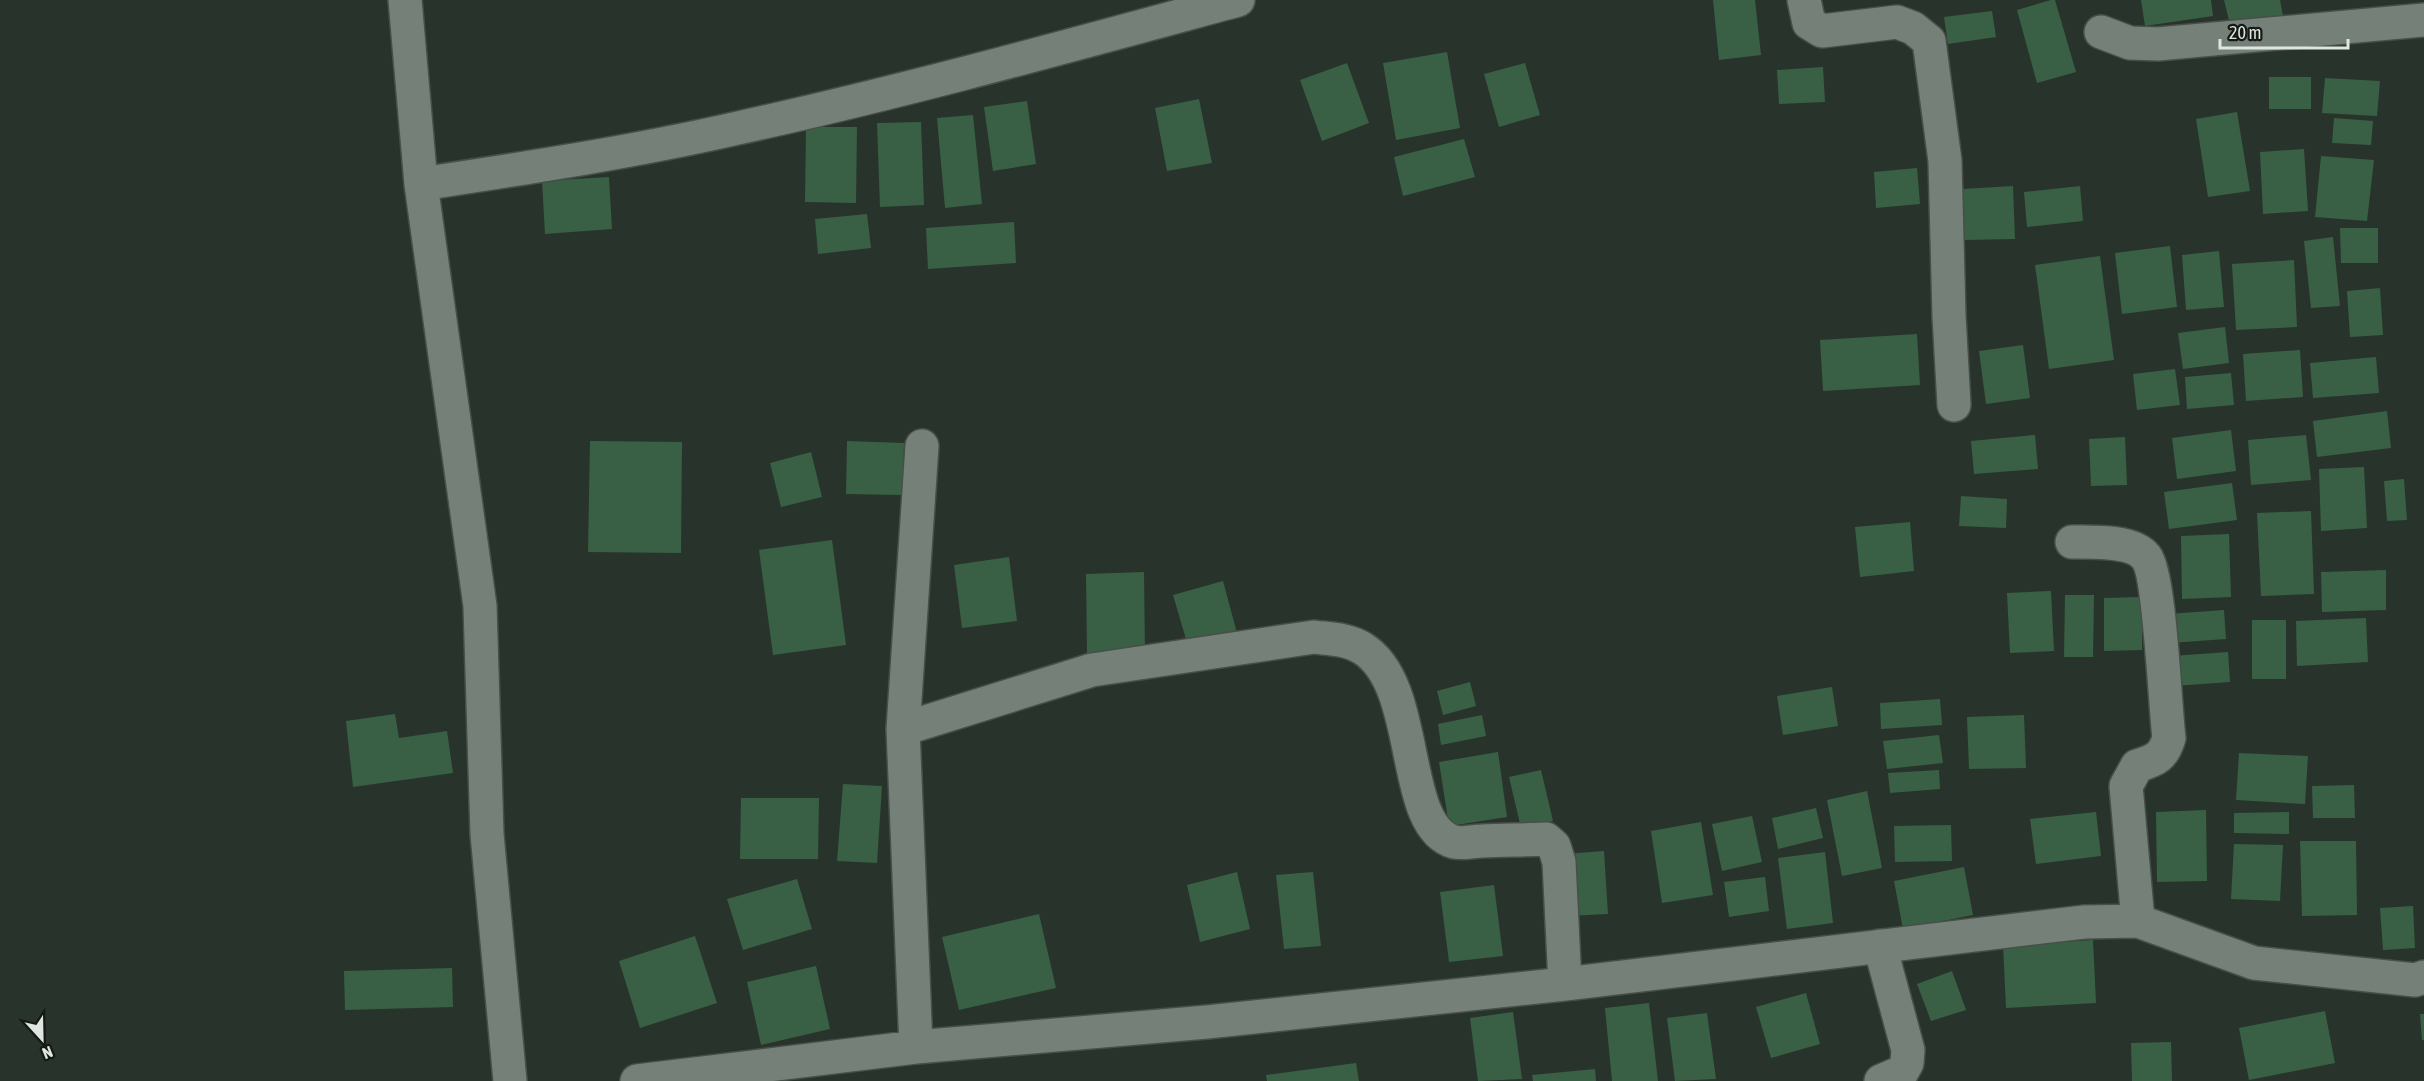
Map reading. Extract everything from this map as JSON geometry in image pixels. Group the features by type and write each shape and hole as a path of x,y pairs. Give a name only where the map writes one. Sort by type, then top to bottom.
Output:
{"street":[{"path":"405,0 421,184 480,606 487,834 510,1081"},
{"path":"421,184 574,160 738,128 1040,53 1239,0"},
{"path":"1804,0 1809,22 1822,31 1898,22 1913,28 1929,41 1945,161 1954,405"},
{"path":"2102,32 2130,43 2158,44 2424,20"},
{"path":"916,1047 903,729 922,446"},
{"path":"2072,542 2108,542 2135,549 2147,557 2155,589 2169,738 2165,752 2152,761 2137,766 2126,786 2138,921"},
{"path":"903,729 1092,670 1314,637 1341,640 1363,648 1389,676 1406,729 1421,802 1435,831 1455,842 1546,839 1554,846 1558,862 1565,984"},
{"path":"637,1081 916,1047 1208,1022 1565,984 2084,922 2138,921 2254,963 2415,980 2424,977"},
{"path":"1880,946 1908,1050 1907,1063 1902,1072 1881,1081"}],"building":[{"path":"1713,0 1755,0 1761,55 1719,60"},
{"path":"2055,0 2076,72 2037,83 2017,10"},
{"path":"2141,0 2211,0 2213,16 2145,26"},
{"path":"2224,0 2280,0 2283,16 2231,28"},
{"path":"1992,11 1996,37 1948,44 1944,17"},
{"path":"1447,52 1460,128 1396,140 1383,63"},
{"path":"1347,63 1369,123 1322,141 1300,80"},
{"path":"1525,63 1540,115 1499,127 1484,74"},
{"path":"1823,67 1825,102 1779,104 1777,70"},
{"path":"2269,77 2311,77 2311,109 2269,109"},
{"path":"2325,78 2380,81 2377,116 2322,113"},
{"path":"1199,99 1212,163 1167,171 1155,108"},
{"path":"1027,101 1036,164 993,171 984,107"},
{"path":"2237,112 2250,191 2208,197 2196,119"},
{"path":"973,115 982,204 945,208 937,118"},
{"path":"2334,118 2373,121 2371,145 2332,143"},
{"path":"921,122 924,205 880,207 877,123"},
{"path":"806,127 857,127 856,203 805,202"},
{"path":"1464,139 1475,177 1403,196 1394,157"},
{"path":"2304,149 2308,211 2263,214 2260,152"},
{"path":"2321,156 2374,160 2367,221 2315,217"},
{"path":"1917,168 1920,204 1876,208 1874,172"},
{"path":"609,177 612,229 545,234 542,181"},
{"path":"2013,186 2015,239 1964,240 1962,189"},
{"path":"2080,186 2083,221 2027,227 2024,192"},
{"path":"867,214 871,248 818,254 815,219"},
{"path":"1014,222 1016,263 928,269 926,228"},
{"path":"2340,228 2378,228 2378,263 2341,263"},
{"path":"2333,237 2340,306 2311,308 2304,241"},
{"path":"2170,246 2177,307 2122,314 2115,253"},
{"path":"2219,251 2224,307 2186,310 2182,255"},
{"path":"2100,256 2114,360 2049,369 2035,265"},
{"path":"2294,260 2297,327 2236,330 2232,264"},
{"path":"2380,288 2383,335 2350,337 2347,291"},
{"path":"2225,327 2229,363 2183,369 2178,333"},
{"path":"1917,334 1920,385 1823,391 1820,340"},
{"path":"2023,345 2030,398 1986,404 1979,351"},
{"path":"2300,350 2303,397 2246,401 2243,354"},
{"path":"2376,357 2379,393 2313,398 2310,363"},
{"path":"2175,369 2180,405 2137,410 2133,374"},
{"path":"2231,373 2234,405 2187,409 2185,377"},
{"path":"2387,411 2391,448 2317,457 2313,421"},
{"path":"2231,430 2236,471 2177,479 2172,438"},
{"path":"2035,435 2038,469 1974,474 1971,441"},
{"path":"2306,435 2311,480 2251,485 2248,440"},
{"path":"2125,437 2127,485 2091,486 2089,439"},
{"path":"590,441 682,442 681,553 588,552"},
{"path":"847,441 904,443 903,495 846,494"},
{"path":"811,452 822,497 781,507 770,463"},
{"path":"2364,467 2367,528 2321,531 2319,469"},
{"path":"2404,479 2407,520 2387,521 2384,481"},
{"path":"2232,483 2237,520 2169,529 2164,492"},
{"path":"1961,496 2007,499 2006,528 1959,526"},
{"path":"2311,511 2314,594 2261,596 2257,513"},
{"path":"1910,522 1914,571 1860,577 1855,527"},
{"path":"2229,534 2231,597 2182,599 2181,536"},
{"path":"832,540 846,645 773,655 759,550"},
{"path":"1009,557 1017,621 962,628 954,565"},
{"path":"2386,570 2386,610 2322,612 2321,572"},
{"path":"1144,572 1145,653 1087,654 1086,574"},
{"path":"1223,581 1237,633 1188,646 1173,595"},
{"path":"2051,591 2054,651 2010,653 2007,593"},
{"path":"2065,595 2094,595 2093,657 2064,657"},
{"path":"2142,597 2142,650 2104,651 2104,598"},
{"path":"2224,610 2226,639 2170,643 2168,614"},
{"path":"2366,618 2368,662 2297,666 2296,621"},
{"path":"2252,620 2286,620 2286,679 2252,679"},
{"path":"2228,652 2230,682 2174,686 2172,656"},
{"path":"1470,682 1476,706 1443,715 1437,691"},
{"path":"1832,687 1838,726 1783,735 1777,696"},
{"path":"1940,699 1942,725 1881,729 1880,703"},
{"path":"395,714 399,738 447,731 453,773 353,787 346,721"},
{"path":"1482,715 1486,736 1441,745 1438,724"},
{"path":"2024,715 2026,768 1969,769 1967,717"},
{"path":"1939,735 1943,763 1887,769 1883,741"},
{"path":"1498,752 1507,817 1449,826 1439,762"},
{"path":"2239,753 2308,756 2305,804 2236,800"},
{"path":"1541,770 1553,821 1521,828 1509,777"},
{"path":"1939,770 1940,789 1890,793 1888,773"},
{"path":"843,784 882,786 877,863 837,861"},
{"path":"2354,785 2355,818 2313,818 2312,786"},
{"path":"1867,791 1882,868 1842,876 1827,800"},
{"path":"741,798 819,798 818,859 740,859"},
{"path":"1816,808 1823,838 1778,849 1772,818"},
{"path":"2206,810 2207,881 2157,882 2156,812"},
{"path":"2096,812 2101,856 2036,864 2030,819"},
{"path":"2289,812 2289,834 2234,833 2234,813"},
{"path":"1752,816 1762,862 1722,871 1712,824"},
{"path":"1701,822 1713,895 1662,903 1651,831"},
{"path":"1951,825 1952,861 1895,862 1894,826"},
{"path":"2300,841 2356,841 2357,915 2302,916"},
{"path":"2234,844 2283,845 2280,901 2231,899"},
{"path":"1604,851 1608,914 1568,916 1564,854"},
{"path":"1825,852 1833,923 1787,929 1778,858"},
{"path":"1964,867 1973,915 1903,929 1894,881"},
{"path":"1237,872 1250,929 1200,942 1187,885"},
{"path":"1313,872 1321,946 1284,949 1276,875"},
{"path":"1765,877 1769,911 1729,917 1724,882"},
{"path":"797,879 812,929 743,950 727,899"},
{"path":"1494,885 1503,956 1449,962 1440,892"},
{"path":"2413,906 2415,948 2383,950 2380,908"},
{"path":"1039,914 1056,988 959,1010 942,937"},
{"path":"695,936 717,1003 640,1028 619,961"},
{"path":"2093,940 2096,1003 2006,1008 2003,945"},
{"path":"816,966 830,1029 761,1045 747,982"},
{"path":"452,968 453,1007 345,1010 344,971"},
{"path":"1952,971 1966,1010 1931,1021 1917,984"},
{"path":"1806,993 1820,1044 1771,1058 1756,1007"},
{"path":"1649,1003 1658,1081 1612,1081 1605,1008"},
{"path":"2325,1011 2335,1063 2249,1080 2239,1028"},
{"path":"1513,1012 1522,1079 1478,1081 1470,1018"},
{"path":"1707,1013 1716,1079 1675,1081 1667,1018"},
{"path":"2420,1014 2424,1014 2424,1040 2422,1040"},
{"path":"2171,1042 2172,1081 2132,1081 2131,1043"},
{"path":"1356,1063 1359,1081 1267,1081 1266,1075"},
{"path":"1595,1069 1596,1081 1533,1081 1532,1075"}]}
